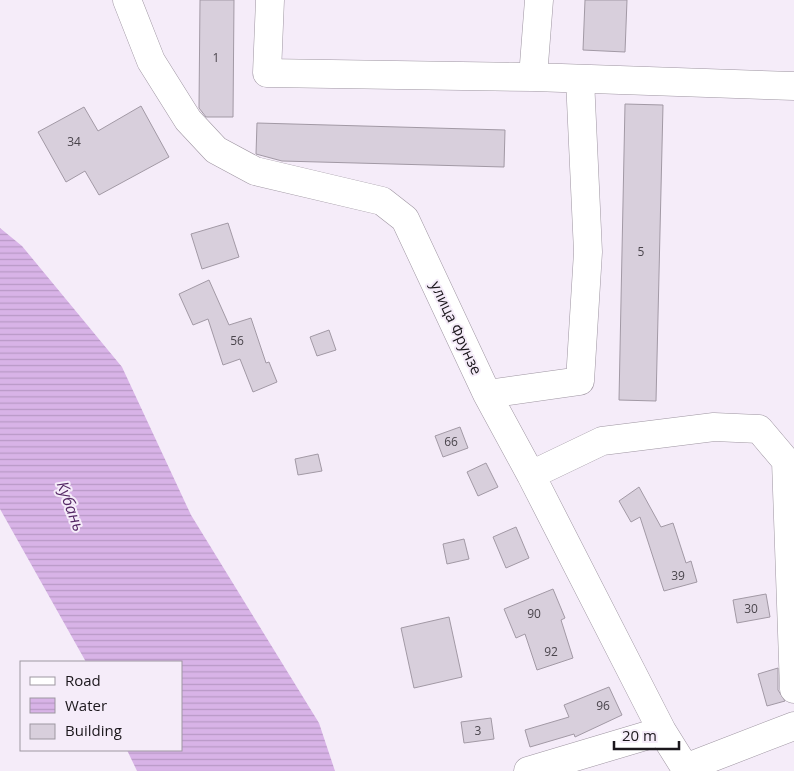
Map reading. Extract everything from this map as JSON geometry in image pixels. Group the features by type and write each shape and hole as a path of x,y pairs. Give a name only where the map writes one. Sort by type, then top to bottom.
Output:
{"street":[{"name":"улица Фрунзе","path":"127,0 151,61 188,120 216,150 255,171 382,201 405,219 487,394 531,475 662,731 686,770"},
{"path":"270,0 267,73 533,77 794,86"},
{"path":"533,77 539,0"},
{"path":"487,394 580,381 588,252 580,79"},
{"path":"531,475 602,441 714,427 759,429 786,460 794,689"},
{"path":"686,770 794,726"},
{"path":"528,771 662,731"}],"water":[{"name":"Кубань","path":"0,228 22,246 122,367 191,515 319,723 335,771 137,771 127,751 182,751 182,661 85,661 0,509"}],"building":[{"path":"200,0 234,0 233,117 206,117 199,108"},
{"path":"585,0 627,0 625,52 583,50"},
{"path":"625,104 663,105 656,401 619,400"},
{"path":"141,106 169,157 99,195 85,171 66,182 38,132 84,107 98,131"},
{"path":"257,123 505,130 504,167 282,161 256,154"},
{"path":"228,223 239,257 202,269 191,234"},
{"path":"209,280 229,325 251,318 266,363 269,362 277,382 253,392 240,359 223,365 208,319 193,325 179,294"},
{"path":"329,330 336,350 317,356 310,337"},
{"path":"460,427 468,448 443,457 435,436"},
{"path":"318,454 322,471 298,475 295,459"},
{"path":"486,463 498,487 478,496 467,472"},
{"path":"639,487 661,527 673,523 686,563 691,561 697,582 664,591 640,517 631,522 619,501"},
{"path":"516,527 529,558 506,568 493,537"},
{"path":"464,539 469,559 447,564 443,544"},
{"path":"553,589 565,618 561,620 573,658 537,670 525,634 516,638 504,609"},
{"path":"766,594 770,617 737,623 733,600"},
{"path":"449,617 462,677 414,688 401,628"},
{"path":"778,668 778,690 785,701 767,706 758,674"},
{"path":"609,687 622,715 575,737 574,734 530,747 525,730 569,717 564,705"},
{"path":"491,718 494,739 464,743 461,722"}]}
